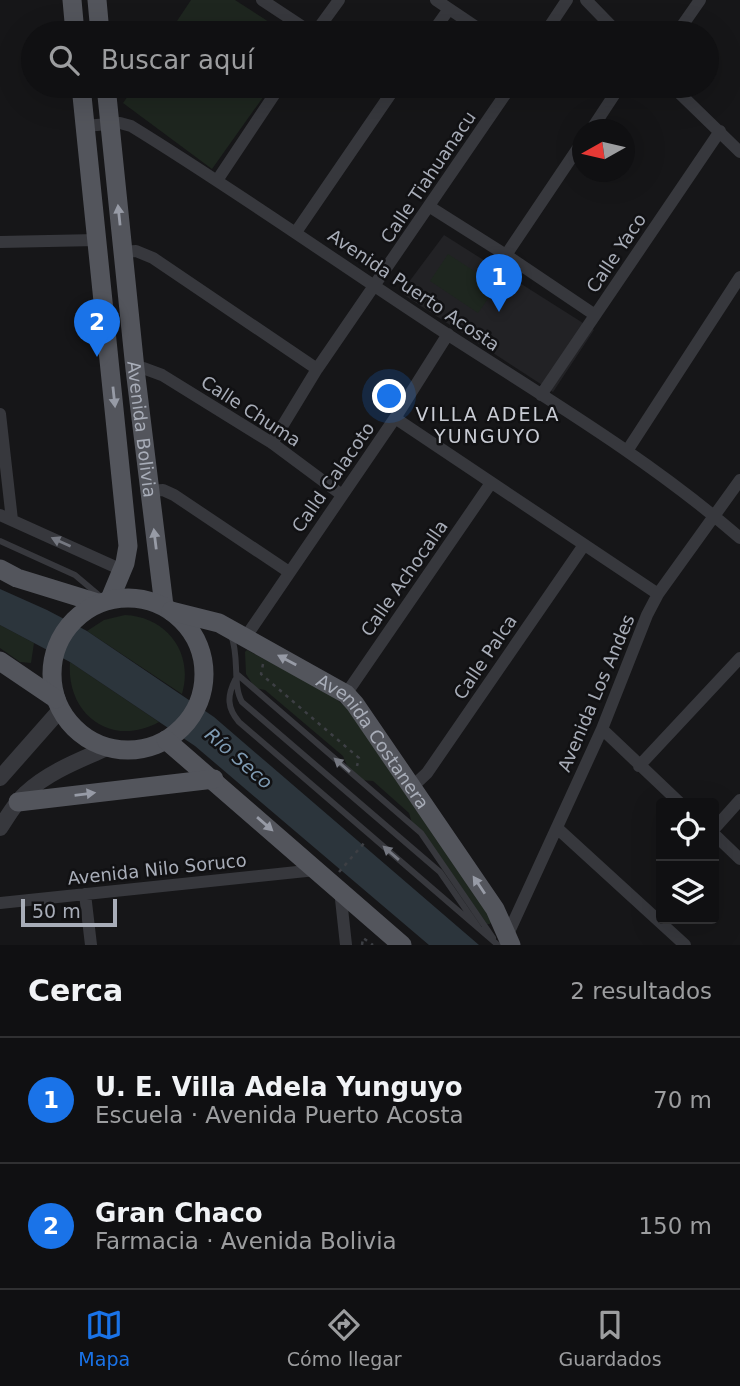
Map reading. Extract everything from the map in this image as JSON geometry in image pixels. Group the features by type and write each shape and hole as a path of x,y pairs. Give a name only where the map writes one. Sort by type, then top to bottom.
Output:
{"main road":[{"path":"72,0 74,21"},
{"path":"97,0 99,21"},
{"name":"Avenida Bolivia","path":"82,98 128,532 128,552 122,570 100,603"},
{"name":"Avenida Bolivia","path":"107,98 135,369 167,608"},
{"path":"0,569 18,579 100,603"},
{"path":"135,597 167,608 189,629 201,652 202,690 193,713 171,736 155,746 131,750 107,748 75,730 56,699 51,674 55,649 68,626 100,603 135,597"},
{"name":"Avenida Costanera","path":"167,608 219,623 346,694 495,909 504,942"},
{"path":"0,661 56,699"},
{"path":"171,736 214,779 318,870 340,881 402,945"},
{"path":"18,802 214,779"}],"street":[{"path":"262,0 295,21"},
{"path":"323,21 339,0"},
{"path":"436,0 467,21"},
{"path":"553,21 568,0"},
{"path":"586,0 606,21"},
{"path":"685,21 699,0"},
{"path":"440,21 449,9"},
{"path":"218,179 273,98"},
{"path":"296,232 388,98"},
{"name":"Calle Tiahuanacu","path":"272,443 317,369 503,98"},
{"path":"598,119 612,98"},
{"path":"685,98 739,150"},
{"name":"Avenida Puerto Acosta","path":"85,126 109,123 131,126 218,179 375,287 626,451 740,538"},
{"name":"Calle Yaco","path":"541,395 720,131"},
{"path":"506,254 572,158"},
{"path":"430,207 506,254 595,315"},
{"path":"0,242 97,240"},
{"path":"123,252 136,251 153,258 317,369"},
{"path":"626,451 740,277"},
{"name":"Calld Calacoto","path":"236,633 289,572 395,418 448,334"},
{"name":"Calle Chuma","path":"135,369 143,368 163,375 272,443 342,495"},
{"path":"0,414 6,518 122,570"},
{"path":"395,418 658,594"},
{"name":"Avenida Los Andes","path":"504,942 602,729 647,615 658,594 740,480"},
{"name":"Calle Achocalla","path":"346,694 491,483"},
{"path":"150,491 163,490 174,495 289,572"},
{"name":"Calle Palca","path":"412,787 427,773 584,544"},
{"path":"639,766 740,658"},
{"path":"1,775 56,699"},
{"path":"602,729 674,798"},
{"path":"0,828 18,802 42,780 107,748"},
{"path":"719,823 740,800"},
{"path":"557,828 685,945"},
{"path":"719,839 740,859"},
{"name":"Avenida Nilo Soruco","path":"0,903 318,870"},
{"path":"340,881 346,945"},
{"path":"85,894 91,945"}],"lane":[{"path":"0,541 75,575 100,603"},
{"path":"236,633 237,690 242,702 440,873 478,927"},
{"path":"238,676 228,698 233,716 478,927 504,942"},
{"path":"238,676 421,833 504,942"}],"path":[{"path":"264,658 261,674 359,758 355,774"},
{"path":"340,881 366,841"},
{"path":"362,945 363,938 373,945"}],"shaded area":[{"path":"191,0 235,0 267,21 177,21"},
{"path":"127,98 262,98 212,169 123,103"},
{"path":"444,235 594,330 553,392 404,295 403,290"},
{"path":"448,254 497,286 478,313 430,281"},
{"path":"125,615 153,622 174,640 184,665 182,694 87,631 104,620"},
{"path":"0,625 34,643 31,663 20,662 0,648"},
{"path":"247,650 329,693 348,709 492,920 490,924 487,924 412,823 409,813 373,781 362,780 348,768 343,756 265,690 255,688 246,674"},
{"path":"70,662 159,722 142,729 125,731 95,722 84,711 76,697 71,681"}],"water":[{"name":"Río Seco","path":"0,589 87,631 214,717 479,945 429,945 195,746 70,662 0,625"}],"place":[{"name":"U. E. Villa Adela Yunguyo","path":"499,312"},
{"name":"Gran Chaco","path":"97,357"}],"district":[{"name":"VILLA ADELA YUNGUYO","path":"488,425"}]}
